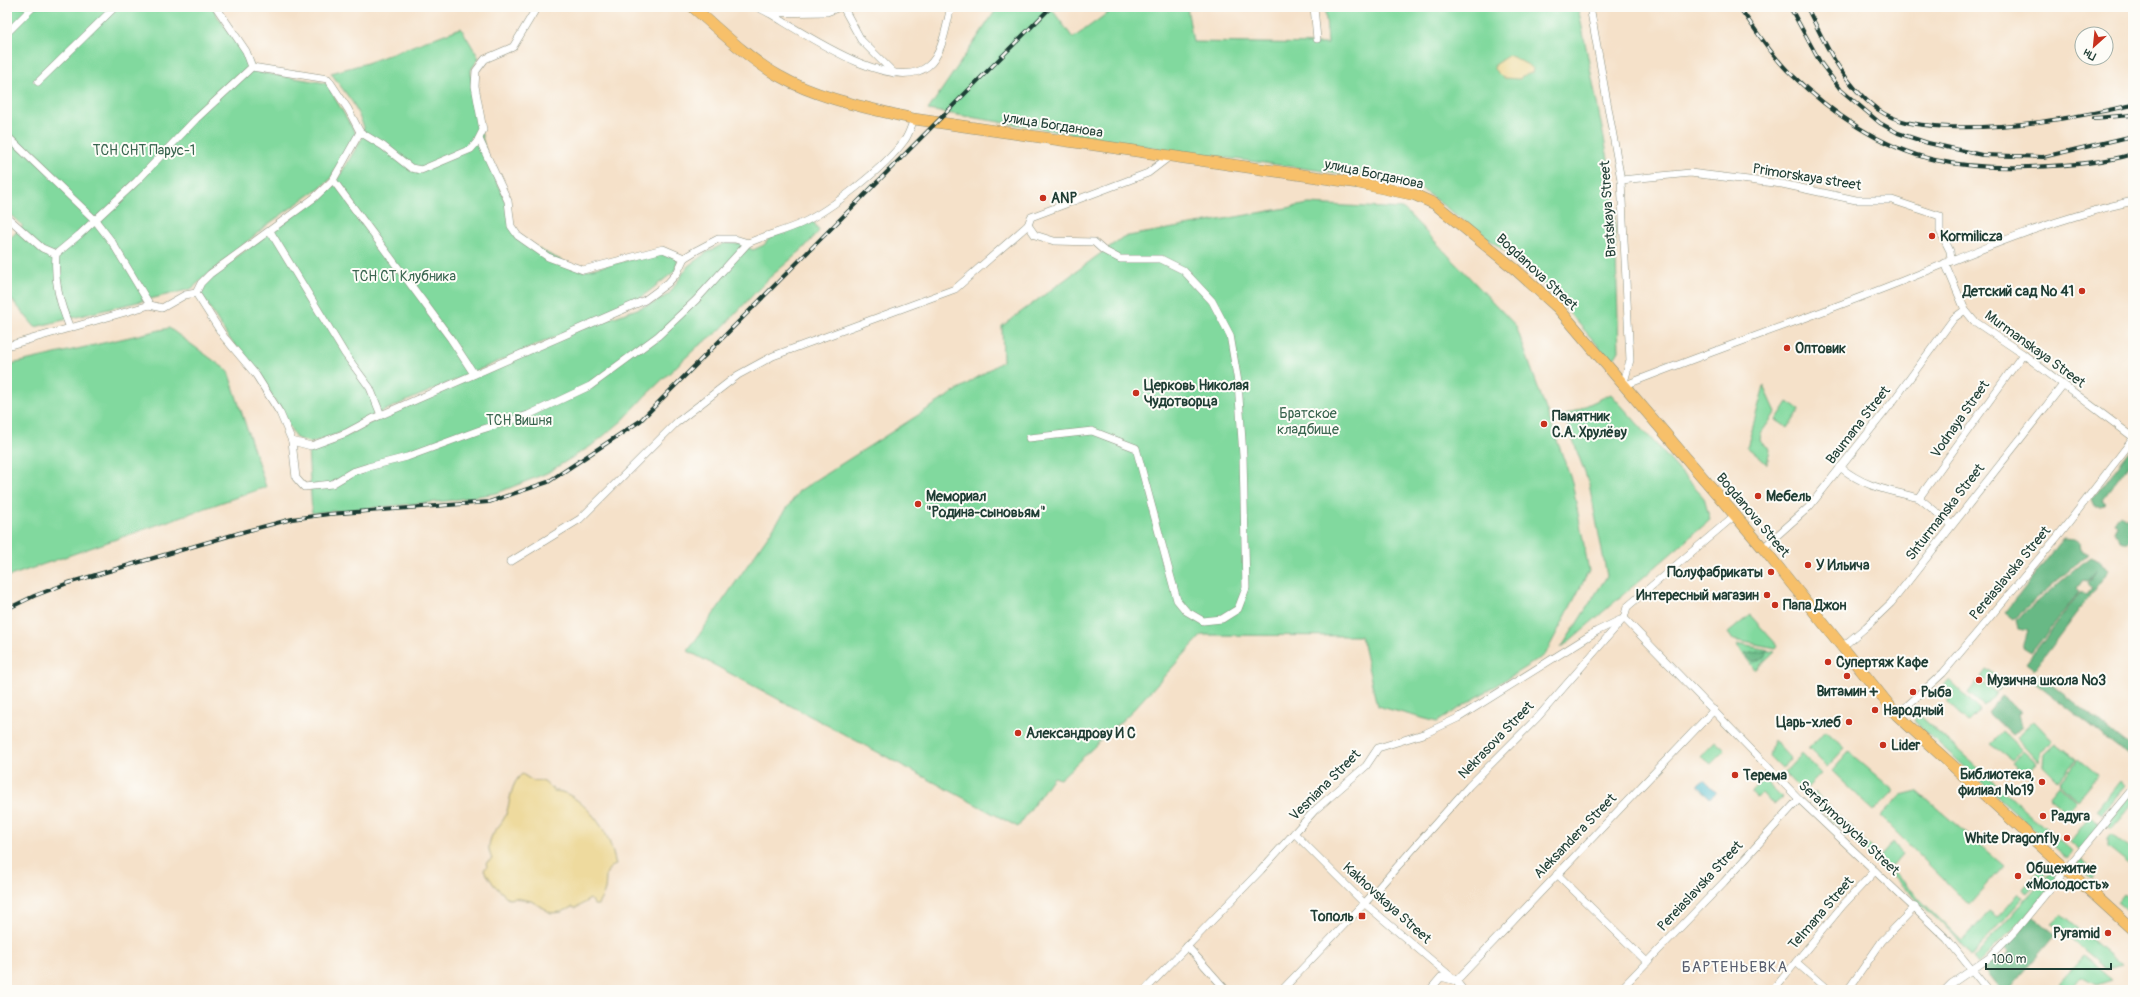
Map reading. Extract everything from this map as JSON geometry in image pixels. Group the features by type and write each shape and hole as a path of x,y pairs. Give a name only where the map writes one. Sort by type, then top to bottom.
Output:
{"main road":[{"name":"улица Богданова","path":"693,7 728,38 779,76 822,95 914,119 1169,157 1358,183 1415,195 1435,204 1516,270 1558,308 1623,386"},
{"name":"Bogdanova Street","path":"1623,386 1763,548 1841,648 1897,715 2133,930"}],"street":[{"path":"7,33 33,7"},
{"path":"38,82 115,7"},
{"path":"216,7 246,51 252,67"},
{"path":"252,67 328,79 348,109 360,132 383,146 411,168 421,170 471,149 479,139 483,130 475,86 476,71 485,59 513,47 537,7"},
{"path":"757,7 857,63 896,74 912,73 928,66 939,50 952,7"},
{"path":"769,13 827,12 841,7 860,40 896,74"},
{"path":"1314,7 1317,39"},
{"name":"Bratskaya Street","path":"1590,7 1621,180 1630,360 1623,386"},
{"path":"70,328 62,310 54,276 56,254 138,181 196,118 252,67"},
{"path":"196,293 224,337 256,375 280,413 292,441 296,478 304,488 332,484 352,472 368,466 406,457 480,430 528,415 590,386 658,336 696,300 748,243 768,234 802,223 863,182 893,155 905,140 914,119"},
{"path":"196,293 201,283 210,274 314,198 333,180 360,132"},
{"path":"7,136 95,220 112,242 150,304"},
{"path":"479,139 508,201 511,226 518,236 548,257 583,270 663,249 684,258"},
{"path":"510,562 580,519 676,423 738,375 773,356 955,289 1028,225 1031,217 1148,173 1169,157"},
{"name":"Primorskaya street","path":"1621,180 1690,173 1782,184 1856,200 1892,200 1940,216 1940,231 1950,251 1948,262"},
{"path":"333,180 451,339 474,374"},
{"path":"1623,386 1695,357 1815,314 2039,227 2097,209 2133,201"},
{"path":"7,217 42,248 56,254"},
{"path":"1028,225 1035,236 1054,241 1094,242 1103,250 1120,259 1161,259 1183,270 1212,301 1230,335 1238,382 1243,456 1246,588 1238,609 1222,619 1203,621 1186,611 1177,600 1136,448 1092,430 1029,438"},
{"path":"270,231 346,354 370,388 381,415"},
{"path":"292,441 311,446 346,433 381,415 645,300 668,284 677,273 684,258 718,239 735,239 748,243"},
{"name":"Murmanskaya Street","path":"1948,262 1965,310 1974,321 2023,354 2062,386 2133,438"},
{"path":"7,346 150,304 162,308 185,295 196,293"},
{"name":"Baumana Street","path":"1763,548 1809,507 1894,400 1954,318 1965,310"},
{"name":"Vodnaya Street","path":"1919,498 2023,354"},
{"name":"Shturmanska Street","path":"1841,648 1891,603 1951,524 2062,386"},
{"name":"Pereiaslavska Street","path":"1897,715 1943,673 2058,536 2133,438"},
{"path":"1840,467 1856,480 1882,490 1919,498 1951,524"},
{"name":"Nekrasova Street","path":"1282,990 1364,903 1469,786 1538,717 1624,618 1628,607 1734,516"},
{"name":"Serafymovycha Street","path":"1624,618 1799,799 1947,939 1988,990"},
{"name":"Vesniana Street","path":"1146,990 1315,810 1366,766 1378,748 1426,733 1458,718 1597,631 1624,618"},
{"name":"Aleksandera Street","path":"1456,981 1714,710"},
{"path":"1945,990 1951,984 1990,958 2067,870 2133,788"},
{"name":"Pereiaslavska Street","path":"1620,990 1799,799"},
{"name":"Kakhovskaya Street","path":"1294,833 1364,903 1456,981 1463,990"},
{"name":"Telmana Street","path":"1773,990 1843,905 1875,871"},
{"path":"1557,874 1647,962"},
{"path":"1848,990 1882,942 1915,908"},
{"path":"1187,946 1226,990"},
{"path":"1796,962 1828,990"},
{"path":"1430,990 1441,977 1456,981 1459,990"}],"green space":[{"name":"ТСН СНТ Парус-1","path":"7,7 213,7 216,14 257,72 326,83 356,134 329,181 267,225 191,289 35,327 7,294 7,241 23,226 7,212"},
{"path":"998,7 1050,7 1073,38 1116,7 1187,7 1193,42 1328,44 1325,7 1578,7 1614,189 1619,351 1614,359 1606,355 1553,294 1509,254 1413,183 1167,150 928,110"},
{"name":"ТСН СТ Клубника","path":"461,28 479,58 471,70 472,88 480,127 488,163 505,200 516,238 583,271 662,252 678,259 675,271 634,303 365,419 343,432 311,443 296,438 255,367 228,337 201,294 203,285 228,263 333,187 362,138 364,127 353,103 331,73 367,63"},
{"name":"Братское кладбище","path":"1309,204 1404,209 1516,326 1572,482 1589,571 1545,655 1437,722 1377,706 1361,636 1202,635 1133,710 1060,779 1053,777 1018,827 688,651 799,491 1003,361 1002,326 1123,237"},
{"name":"ТСН Вишня","path":"812,219 819,231 804,248 768,279 719,331 697,347 645,396 622,421 591,446 547,473 497,493 447,501 312,513 308,449 331,444 376,420 580,329 654,303 669,294 688,266 706,253 725,243 741,244 753,250 764,245 772,235"},
{"path":"169,328 228,371 266,487 7,577 7,365"},
{"path":"1764,386 1776,412 1761,433 1760,441 1770,449 1767,464 1747,447"},
{"path":"1611,394 1704,498 1710,520 1561,648 1607,576 1589,484 1564,416"},
{"path":"1788,402 1800,410 1788,428 1776,420"},
{"path":"2133,447 2133,459 2102,500 2106,503 2101,506 2095,506 2092,499"},
{"path":"2133,511 2133,534 2128,542 2122,542 2114,532 2117,526 2114,523 2120,514 2126,519"},
{"path":"2063,539 2074,540 2079,543 2080,550 2088,554 2013,619 2005,613"},
{"path":"2090,557 2102,562 2101,564 2109,570 2034,669 2026,663 2081,591 2086,595 2091,588 2087,583 2097,570 2087,581 2083,580 2077,588 2079,592 2031,653 2023,648 2028,631 2018,629 2016,619"},
{"path":"1750,615 1778,646 1776,648 1733,640 1728,633"},
{"path":"1736,644 1775,651 1755,670"},
{"path":"1767,651 1764,658 1756,662 1753,662 1745,654"},
{"path":"1986,670 1989,670 2005,683 1998,691 1981,677"},
{"path":"2037,673 2133,750 2133,759 2031,680"},
{"path":"1979,679 1996,693 1984,706 1968,693"},
{"path":"1949,680 1980,710 1968,722 1947,702 1952,695 1943,685"},
{"path":"2001,696 2022,712 2019,714 2022,727 2012,735 1988,712"},
{"path":"1919,715 2072,852 2067,859 1914,721"},
{"path":"2034,721 2053,741 2040,752 2039,763 2016,738"},
{"path":"1826,731 1845,748 1827,767 1808,748"},
{"path":"2003,732 2022,750 2012,760 1991,744"},
{"path":"1773,740 1791,759 1782,769 1769,756"},
{"path":"1715,741 1725,750 1711,764 1701,756"},
{"path":"2056,743 2077,759 2058,781 2043,766 2044,754"},
{"path":"2023,751 2037,764 2025,775 2012,763"},
{"path":"1849,752 1894,791 1874,811 1832,771"},
{"path":"1802,754 1821,774 1803,792 1784,773"},
{"path":"2079,759 2098,775 2077,800 2059,783"},
{"path":"1764,779 1782,797 1773,805 1762,793 1757,798 1751,792"},
{"path":"2120,781 2125,786 2101,815 2096,811"},
{"path":"2059,785 2076,801 2067,812 2049,797"},
{"path":"1917,791 2004,866 1969,905 1880,816 1901,795"},
{"path":"1815,792 1880,857 1893,842 1902,854 1887,872 1809,798"},
{"path":"2133,792 2133,803 2112,828 2106,824"},
{"path":"2090,816 2099,825 2080,851 2070,842"},
{"path":"2112,834 2133,851 2133,867 2108,847 2108,839"},
{"path":"2081,859 2097,872 2092,879 2077,865"},
{"path":"2042,866 2047,872 2027,894 2023,889"},
{"path":"2051,872 2058,878 2031,911 1978,964 1973,958"},
{"path":"1893,873 1962,941 1989,912 1997,918 2018,893 2023,898 1971,956 1953,934 1891,876"},
{"path":"2123,894 2133,903 2133,915 2117,902"},
{"path":"2061,914 2122,966 2107,970 2051,923"},
{"path":"2032,916 2055,935 2010,988 2012,990 2001,990 1983,968 1993,959 1998,964 2009,952 2004,947"},
{"path":"2083,956 2112,980 2096,985 2081,977 2070,990 2052,990"}],"sand":[{"path":"1509,55 1530,66 1533,69 1532,73 1522,76 1520,79 1503,78 1494,69 1494,65"},
{"path":"522,774 533,781 543,782 550,788 552,787 553,791 570,795 594,816 605,833 616,865 607,872 606,886 598,905 594,905 590,899 576,908 572,907 562,912 551,913 531,901 515,898 509,899 494,885 484,870 487,866 486,863 492,859 489,848 491,837 505,818 511,792 515,782"}],"water":[{"path":"1704,780 1716,792 1710,798 1698,785"}],"railway":[{"path":"7,609 34,596 68,583 292,519 329,514 489,502 548,482 640,421 1051,7"},
{"path":"1739,7 1777,60 1806,88 1822,102 1857,127 1895,147 1935,160 1958,164 2005,167 2040,167 2081,164 2109,160 2133,154"},
{"path":"1790,7 1820,62 1841,90 1880,123 1898,133 1928,143 1982,155 2043,157 2133,136"},
{"path":"1807,7 1828,49 1854,88 1877,109 1903,121 1921,125 1949,127 1996,126 2042,122 2133,105"},
{"path":"2094,118 2133,115"}],"place":[{"name":"ANP","path":"1043,198"},
{"name":"Kormilicza","path":"1932,236"},
{"name":"Детский сад № 41","path":"2082,291"},
{"name":"Оптовик","path":"1787,348"},
{"name":"Церковь Николая Чудотворца","path":"1136,393"},
{"name":"Памятник С.А. Хрулёву","path":"1544,424"},
{"name":"Мебель","path":"1758,496"},
{"name":"Мемориал \"Родина-сыновьям\"","path":"918,504"},
{"name":"У Ильича","path":"1808,565"},
{"name":"Полуфабрикаты","path":"1771,572"},
{"name":"Интересный магазин","path":"1767,595"},
{"name":"Папа Джон","path":"1775,605"},
{"name":"Супертяж Кафе","path":"1828,662"},
{"name":"Витамин +","path":"1847,676"},
{"name":"Музична школа №3","path":"1979,680"},
{"name":"Рыба","path":"1913,692"},
{"name":"Народный","path":"1875,710"},
{"name":"Царь-хлеб","path":"1849,722"},
{"name":"Александрову И С","path":"1018,733"},
{"name":"Lider","path":"1883,745"},
{"name":"Терема","path":"1735,775"},
{"name":"Библиотека, филиал №19","path":"2042,782"},
{"name":"Радуга","path":"2043,816"},
{"name":"White Dragonfly","path":"2067,838"},
{"name":"Общежитие «Молодость»","path":"2018,876"},
{"name":"Тополь","path":"1362,916"},
{"name":"Pyramid","path":"2108,933"}],"district":[{"name":"БАРТЕНЬЕВКА","path":"1735,967"}]}
